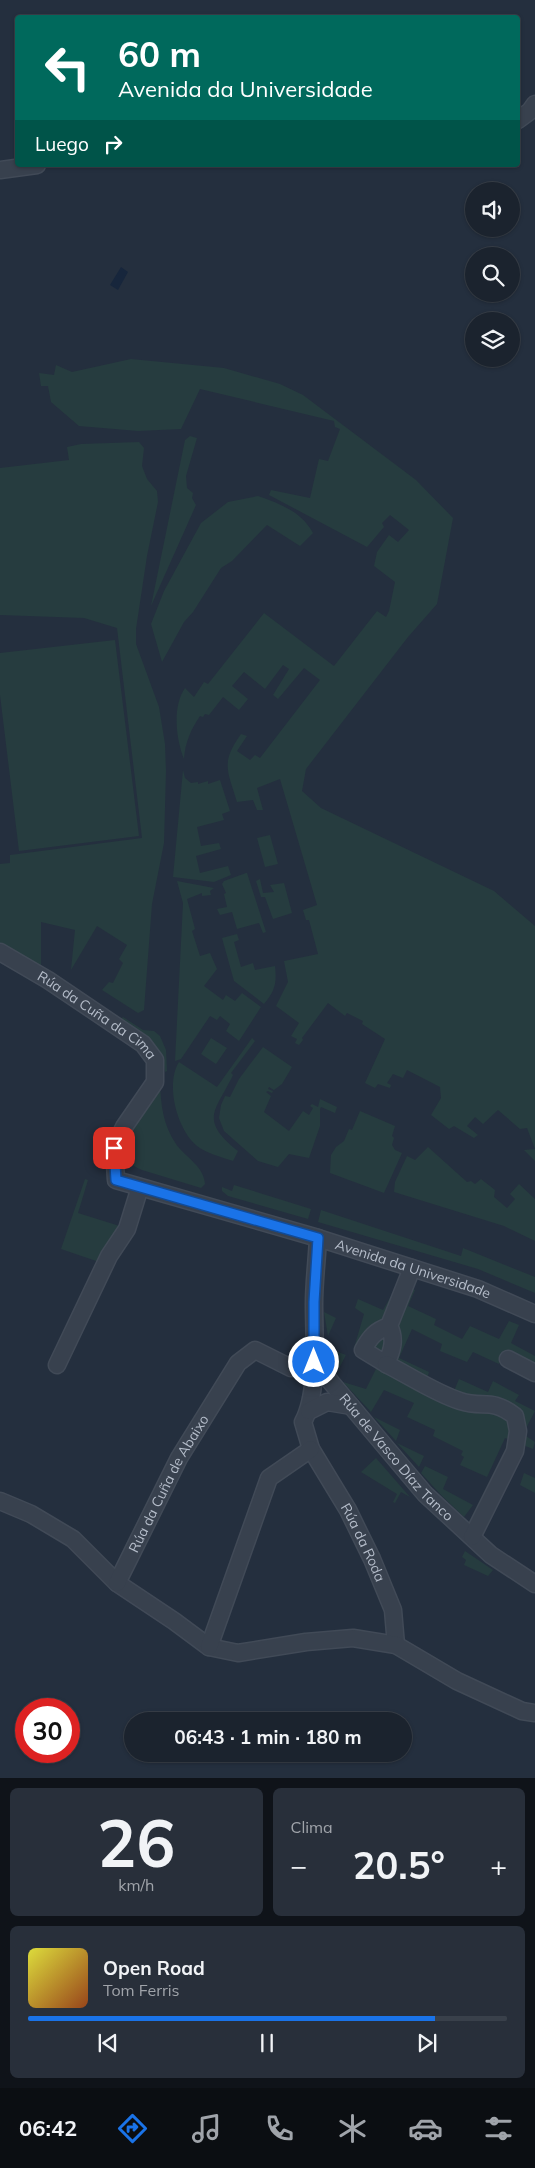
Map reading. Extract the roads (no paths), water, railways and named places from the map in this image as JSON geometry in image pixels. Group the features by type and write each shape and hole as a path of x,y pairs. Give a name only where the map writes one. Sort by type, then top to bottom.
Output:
{"street":[{"path":"520,118 530,111 535,104"},
{"path":"0,170 22,167"},
{"name":"Rúa da Cuña da Cima","path":"0,952 48,980 142,1044 155,1060 155,1082 124,1127 114,1148 116,1180"},
{"name":"Avenida da Universidade","path":"116,1180 318,1238 478,1288 535,1314"},
{"path":"57,1365 109,1256 127,1229 140,1187"},
{"path":"314,1362 314,1302 318,1238"},
{"path":"386,1364 392,1353 393,1334 389,1326 412,1268"},
{"path":"389,1326 376,1330 368,1339 363,1350 386,1364 461,1402 491,1403 504,1408 515,1416 518,1431 515,1451 472,1538"},
{"name":"Rúa da Cuña de Abaixo","path":"117,1583 179,1458 238,1363 255,1350 291,1368 314,1362"},
{"path":"508,1359 535,1373"},
{"name":"Rúa de Vasco Díaz Tanco","path":"314,1362 425,1494 491,1554 535,1584"},
{"name":"Rúa da Roda","path":"314,1362 309,1411 303,1422 311,1449 348,1510 372,1558 393,1610 396,1645"},
{"path":"309,1411 327,1402 351,1406"},
{"path":"209,1647 269,1478 311,1449"},
{"path":"0,1501 30,1514 73,1539 117,1583 209,1647 238,1653 306,1642 353,1638 396,1645 456,1682 522,1710 535,1712"}],"water":[{"path":"121,267 128,272 118,290 110,285"}]}
